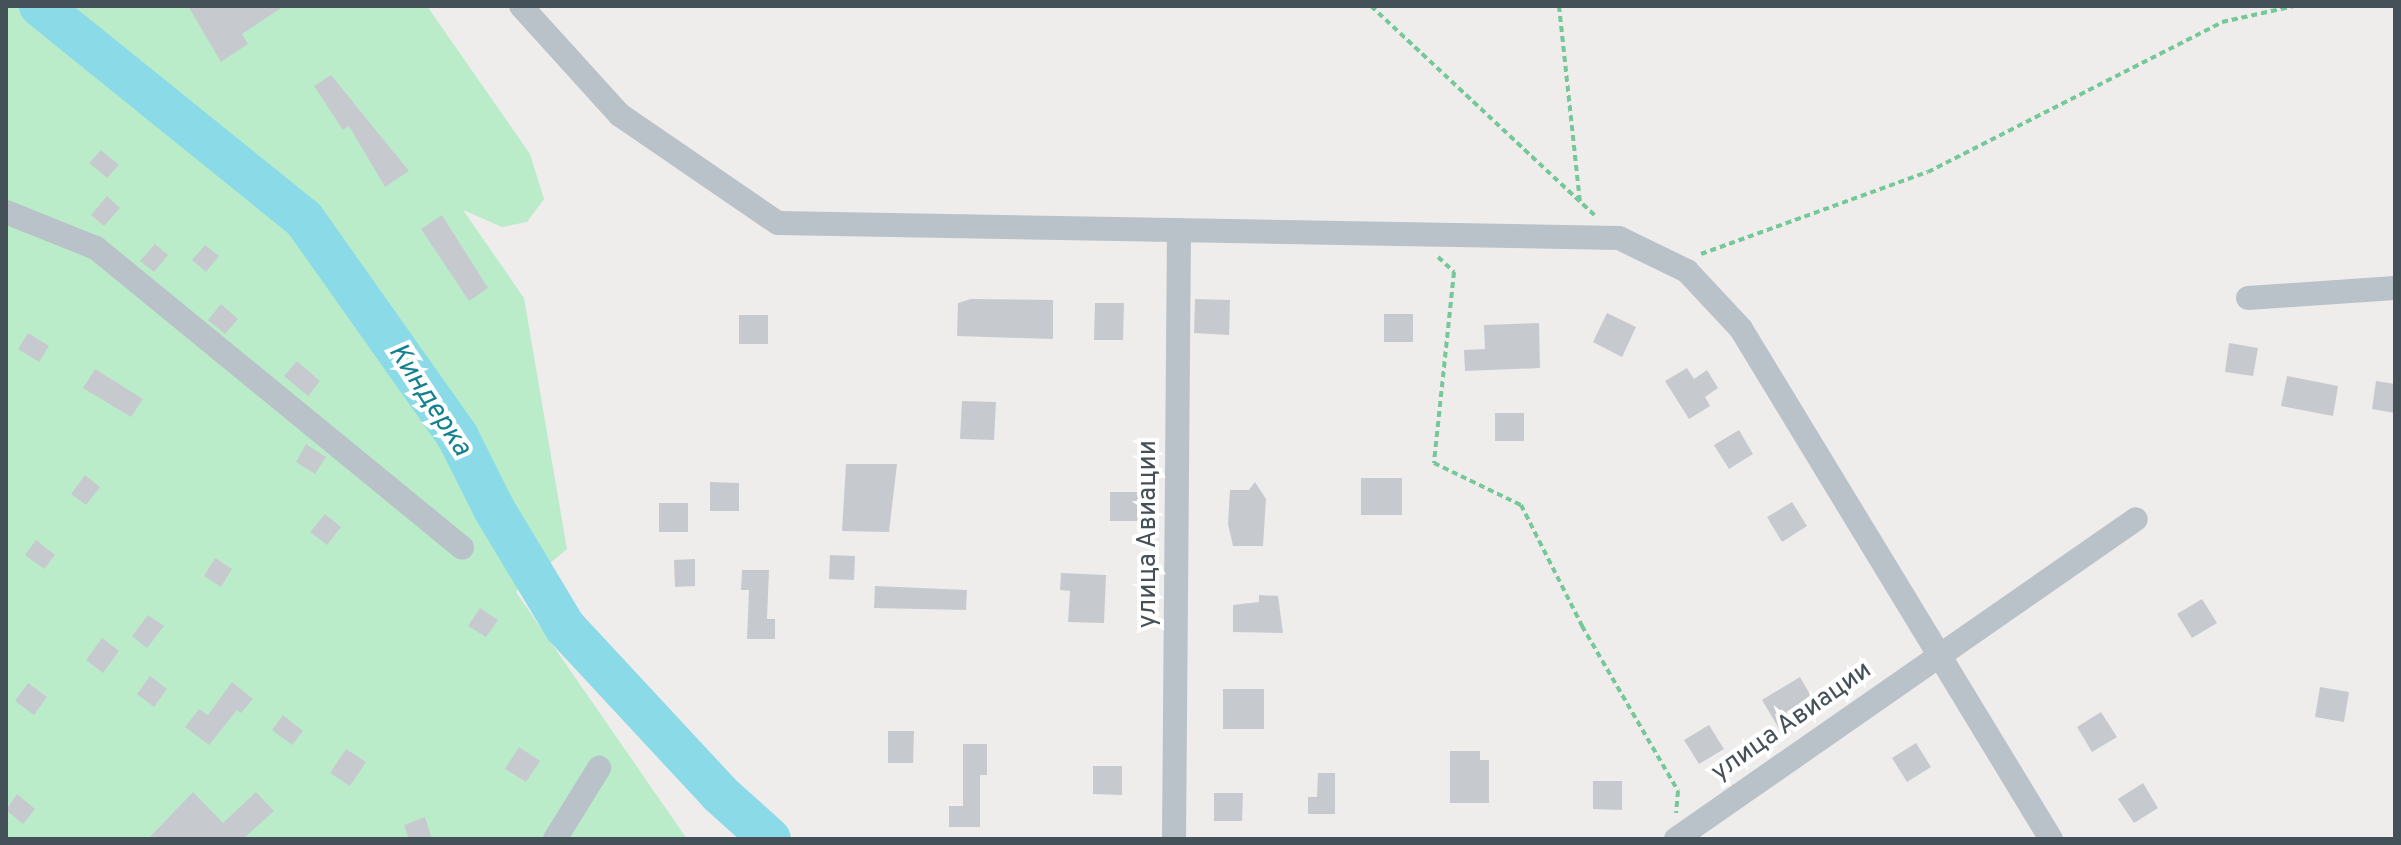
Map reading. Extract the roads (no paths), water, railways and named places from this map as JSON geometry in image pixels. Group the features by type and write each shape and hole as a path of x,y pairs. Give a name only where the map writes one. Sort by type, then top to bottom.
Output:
{"street":[{"path":"521,6 620,115 778,223 1619,238 1687,271 1741,329 1941,651 2051,839"},
{"path":"6,212 96,248 462,548"},
{"name":"улица Авиации","path":"1174,839 1179,230"},
{"path":"2248,298 2395,288"},
{"name":"улица Авиации","path":"1676,831 2136,519"},
{"path":"555,839 599,768"}],"waterway":[{"name":"Киндерка","path":"40,6 304,219 457,435 494,509 565,627 720,794 770,839"}]}
